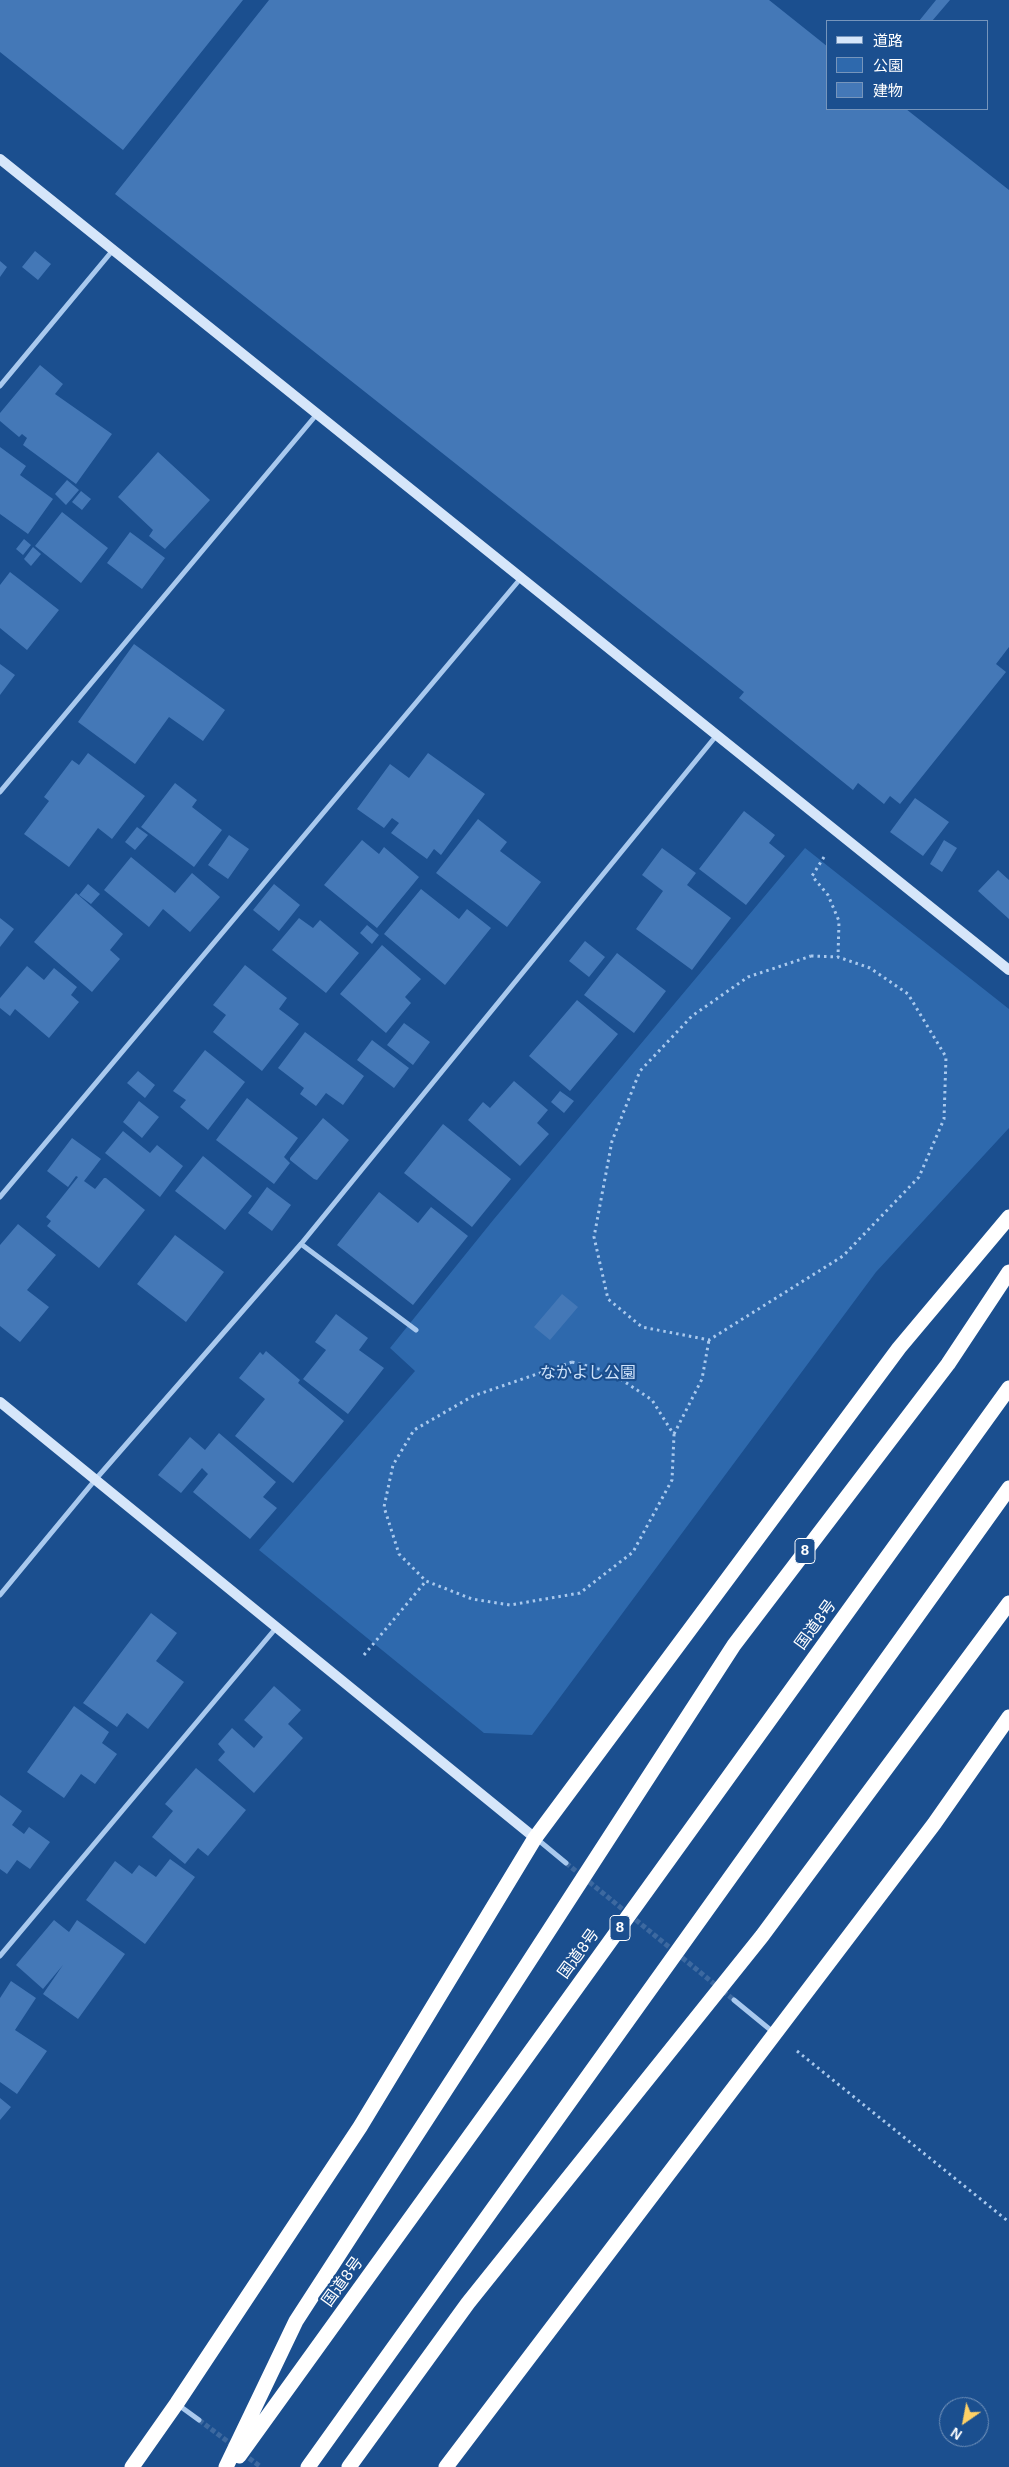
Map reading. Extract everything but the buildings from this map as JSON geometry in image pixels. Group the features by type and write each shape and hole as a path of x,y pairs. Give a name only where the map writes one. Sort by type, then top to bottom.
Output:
{"highway":[{"path":"132,2467 177,2403 360,2127 536,1838 899,1348 1009,1217"},
{"name":"8","path":"226,2467 296,2321 734,1645 948,1364 1009,1272"},
{"name":"国道8号","path":"231,2467 1009,1388"},
{"path":"308,2467 1009,1488"},
{"path":"349,2467 468,2303 762,1936 1009,1603"},
{"path":"446,2467 934,1824 1009,1717"}],"street":[{"path":"0,159 1009,970"},
{"path":"0,386 114,250"},
{"path":"0,792 317,414"},
{"path":"0,1197 521,578"},
{"path":"0,1595 95,1480 301,1244 716,736"},
{"path":"301,1244 416,1330"},
{"path":"0,1402 566,1862"},
{"path":"0,1956 276,1628"},
{"path":"734,2000 775,2034"},
{"path":"177,2403 200,2420"}],"path":[{"path":"838,957 839,921 828,895 812,876 839,834"},
{"path":"811,956 838,957 870,968 908,994 946,1057 944,1119 919,1177 843,1256 709,1340 642,1327 608,1299 594,1236 612,1141 640,1071 692,1016 748,977 811,956"},
{"path":"674,1435 652,1400 610,1372 572,1362 473,1396 414,1430 393,1465 384,1507 399,1554 426,1581 472,1599 510,1605 580,1593 633,1552 672,1480 674,1435 702,1379 709,1340"},
{"path":"364,1654 426,1581"},
{"path":"775,2034 1009,2222"}],"green space":[{"name":"なかよし公園","path":"805,848 1009,1009 1009,1128 876,1272 532,1735 484,1733 259,1550 415,1371 390,1348 494,1219"}],"tunnel":[{"path":"566,1863 734,2000"},
{"path":"199,2420 235,2447"},
{"path":"243,2454 261,2467"}]}
